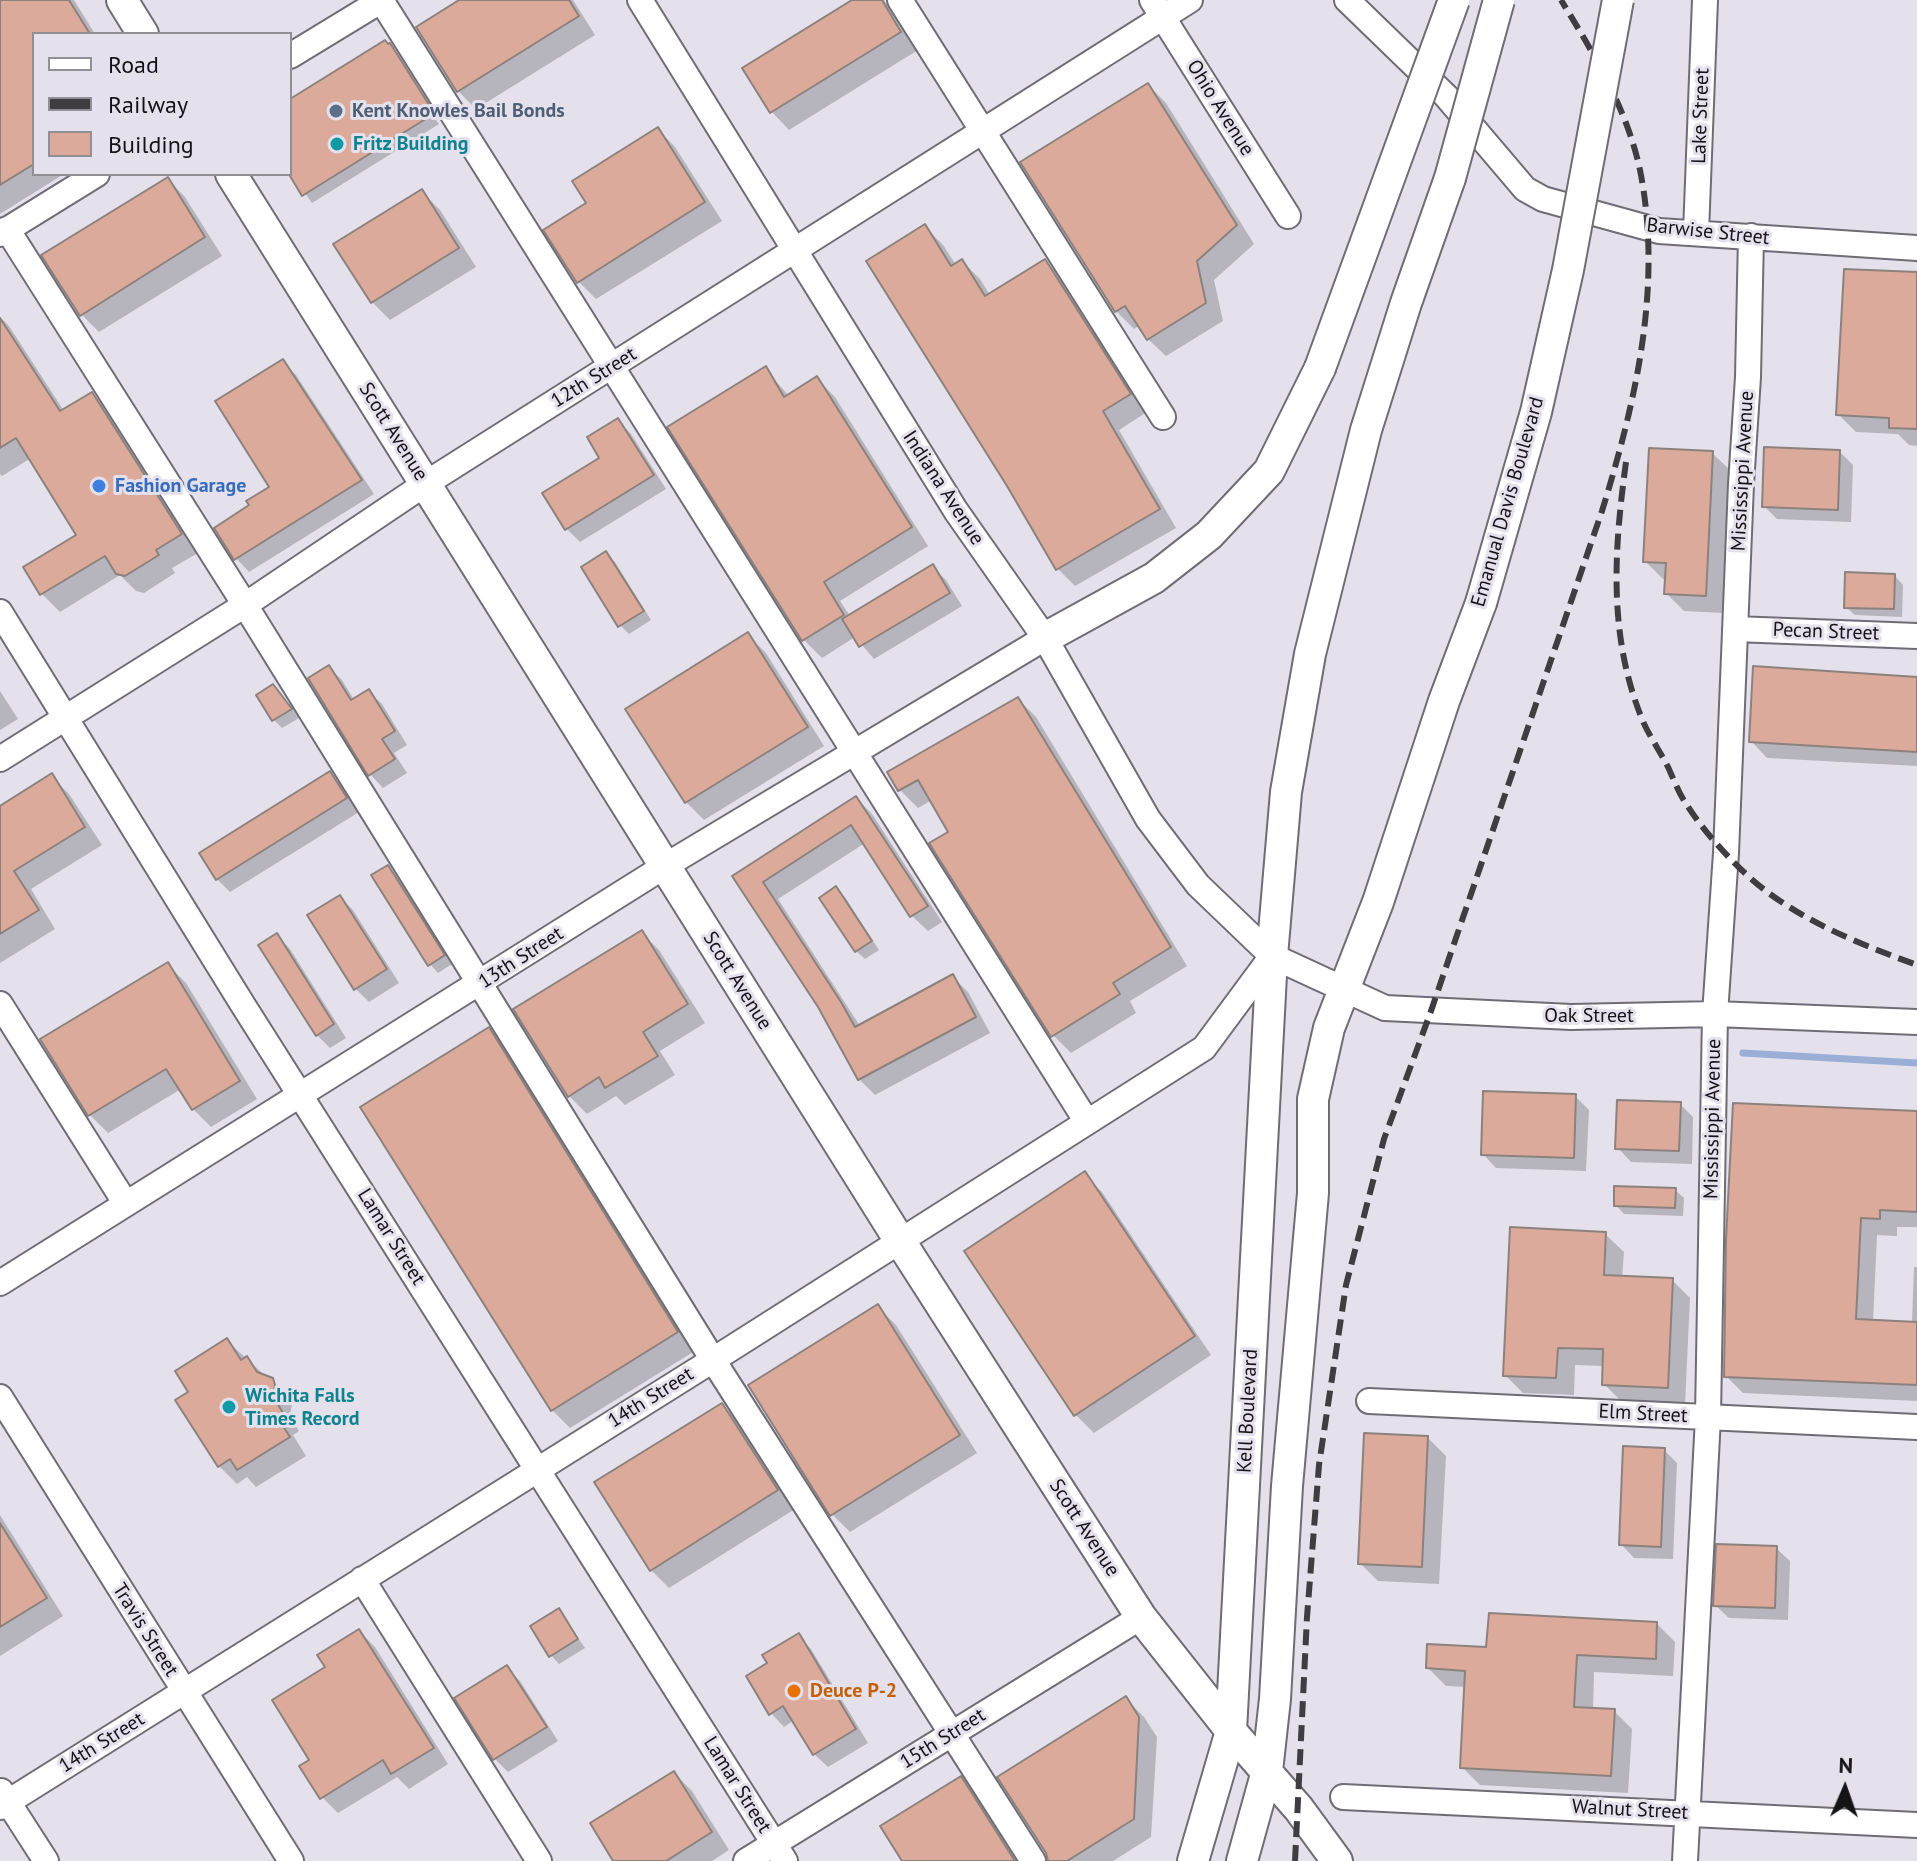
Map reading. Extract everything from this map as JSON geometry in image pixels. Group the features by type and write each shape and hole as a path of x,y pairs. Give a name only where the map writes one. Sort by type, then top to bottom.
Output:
{"main road":[{"path":"122,0 142,32"},
{"path":"1045,638 1154,578 1209,535 1269,471 1320,368 1454,0"},
{"path":"1272,956 1286,792 1310,654 1366,430 1450,178 1499,0"},
{"name":"Emanual Davis Boulevard","path":"1344,989 1378,902 1444,701 1481,603 1536,412 1568,270 1618,0"},
{"name":"Scott Avenue","path":"232,176 900,1241 1141,1617 1231,1731 1299,1809 1337,1861"},
{"name":"Kell Boulevard","path":"1193,1861 1231,1731 1272,956"},
{"path":"1242,1861 1267,1771 1275,1699 1287,1486 1313,1193 1313,1099 1329,1028 1344,989"}],"street":[{"path":"292,55 381,0 1087,1122"},
{"name":"Indiana Avenue","path":"640,0 956,511 1045,638 1148,819 1198,885 1272,956"},
{"path":"900,0 1163,417"},
{"name":"12th Street","path":"0,759 245,605 425,484 983,132 1158,9 1190,0"},
{"name":"Barwise Street","path":"1347,0 1446,96 1525,189 1543,199 1659,231 1917,248"},
{"name":"Lake Street","path":"1696,233 1705,0"},
{"name":"Ohio Avenue","path":"1158,9 1288,216"},
{"path":"94,176 4,232 245,605 713,1360 1033,1861"},
{"name":"Mississippi Avenue","path":"1685,1861 1708,1417 1715,1014 1726,853 1748,377 1751,236"},
{"name":"Lamar Street","path":"0,612 243,1005 779,1852"},
{"name":"Pecan Street","path":"1735,629 1917,636"},
{"name":"13th Street","path":"0,1283 665,866 1045,638"},
{"name":"Oak Street","path":"1272,956 1385,1008 1571,1017 1715,1014 1917,1022"},
{"name":"14th Street","path":"3,1799 184,1692 1204,1048 1272,956"},
{"path":"0,1004 126,1204"},
{"name":"Travis Street","path":"0,1397 291,1861"},
{"name":"Elm Street","path":"1369,1401 1917,1427"},
{"path":"362,1579 539,1861"},
{"name":"15th Street","path":"746,1861 779,1852 953,1733 1141,1617"},
{"name":"Walnut Street","path":"1343,1797 1917,1825"},
{"path":"3,1799 46,1861"}],"building":[{"path":"0,0 69,0 89,32 32,32 32,165 0,185"},
{"path":"459,0 569,0 579,16 457,92 416,27"},
{"path":"852,0 882,0 901,32 770,113 742,68"},
{"name":"Fritz Building","path":"385,40 390,43 431,108 428,110 432,115 302,196 290,176 292,98"},
{"path":"1148,83 1237,225 1197,261 1206,303 1147,340 1125,306 1115,312 1020,162"},
{"path":"658,127 705,202 577,283 543,230 586,203 572,181"},
{"path":"168,177 205,237 80,316 41,255"},
{"path":"422,189 459,248 371,303 333,244"},
{"path":"925,224 951,266 962,259 985,296 1045,259 1131,394 1103,411 1160,509 1056,570 866,261"},
{"path":"1844,269 1917,272 1917,429 1889,428 1889,418 1836,415"},
{"name":"Fashion Garage","path":"0,318 60,411 92,392 182,534 156,550 159,555 125,576 116,574 105,556 40,595 23,567 76,535 16,438 0,448"},
{"path":"283,359 362,480 234,560 214,528 249,505 246,501 269,487 215,401"},
{"path":"766,366 784,397 817,376 912,527 824,582 844,615 802,641 667,427"},
{"path":"618,418 654,475 565,530 542,493 599,458 587,437"},
{"path":"1764,447 1840,450 1838,510 1762,507"},
{"path":"1649,448 1713,451 1706,596 1664,594 1666,563 1643,562"},
{"path":"606,551 644,611 618,627 581,567"},
{"path":"933,564 950,593 859,647 842,619"},
{"path":"1845,572 1895,574 1894,609 1844,608"},
{"path":"748,632 808,727 685,803 625,709"},
{"path":"329,665 351,700 369,689 395,731 382,739 395,759 368,776 308,678"},
{"path":"1753,666 1917,677 1917,752 1749,742"},
{"path":"273,684 292,709 272,721 256,695"},
{"path":"1018,697 1171,947 1113,983 1120,994 1051,1037 929,843 948,832 918,780 898,791 887,772"},
{"path":"330,771 347,798 216,880 199,853"},
{"path":"52,773 85,827 14,871 39,910 0,934 0,806"},
{"path":"856,796 928,906 910,917 851,825 763,882 855,1027 953,974 976,1017 858,1080 818,1007 732,876"},
{"path":"388,865 445,955 428,966 371,875"},
{"path":"836,886 872,941 855,952 819,898"},
{"path":"340,895 387,969 354,990 307,915"},
{"path":"642,930 688,1004 643,1032 658,1056 605,1088 599,1077 568,1097 513,1009"},
{"path":"277,933 334,1024 316,1036 258,945"},
{"path":"168,962 240,1081 192,1110 166,1069 88,1116 40,1039"},
{"path":"489,1027 678,1332 551,1411 360,1107"},
{"path":"1483,1091 1576,1094 1574,1158 1481,1155"},
{"path":"1617,1100 1681,1102 1679,1151 1615,1149"},
{"path":"1733,1103 1917,1111 1917,1212 1880,1210 1880,1219 1861,1218 1856,1319 1917,1322 1917,1385 1724,1377 1726,1239"},
{"path":"1085,1171 1195,1336 1074,1416 964,1251"},
{"path":"1614,1186 1676,1188 1675,1208 1614,1206"},
{"path":"1510,1227 1606,1232 1604,1275 1673,1278 1668,1388 1602,1385 1603,1349 1558,1348 1556,1378 1503,1376"},
{"path":"878,1304 960,1435 830,1516 748,1385"},
{"name":"Wichita Falls Times Record","path":"227,1338 241,1360 247,1356 257,1372 273,1378 273,1396 283,1413 277,1417 290,1437 237,1470 230,1459 218,1467 175,1400 188,1392 175,1371"},
{"path":"722,1403 778,1490 650,1571 594,1482"},
{"path":"1364,1433 1428,1436 1422,1567 1358,1564"},
{"path":"1623,1446 1665,1448 1661,1547 1619,1545"},
{"path":"0,1523 47,1598 0,1627"},
{"path":"1716,1544 1777,1546 1775,1608 1713,1606"},
{"path":"559,1608 578,1639 549,1657 530,1626"},
{"path":"1489,1613 1657,1622 1656,1659 1577,1655 1574,1707 1615,1709 1611,1776 1460,1768 1465,1671 1426,1668 1427,1644 1486,1647"},
{"path":"359,1629 434,1748 391,1774 383,1760 320,1799 299,1766 309,1760 272,1700 325,1667 317,1655"},
{"name":"Deuce P-2","path":"799,1633 856,1729 813,1755 783,1706 769,1715 746,1676 767,1663 762,1655"},
{"path":"507,1665 547,1727 493,1760 454,1698"},
{"path":"1126,1696 1139,1717 1134,1819 1067,1861 1048,1861 1046,1853 997,1777"},
{"path":"674,1771 712,1832 666,1861 613,1861 590,1823"},
{"path":"961,1776 1015,1861 902,1861 880,1826"}],"waterway":[{"path":"1743,1053 1917,1063"}],"railway":[{"path":"1295,1861 1307,1617 1319,1465 1346,1285 1384,1139 1431,1011 1602,511 1626,427 1642,342 1649,256 1640,170 1618,103 1561,0"},
{"path":"1626,462 1617,560 1623,656 1642,719 1682,796 1725,853 1770,894 1822,926 1917,965"}],"place":[{"name":"Kent Knowles Bail Bonds","path":"336,111"},
{"name":"Fritz Building","path":"337,144"},
{"name":"Fashion Garage","path":"99,486"},
{"name":"Wichita Falls Times Record","path":"229,1407"},
{"name":"Deuce P-2","path":"794,1691"}]}
